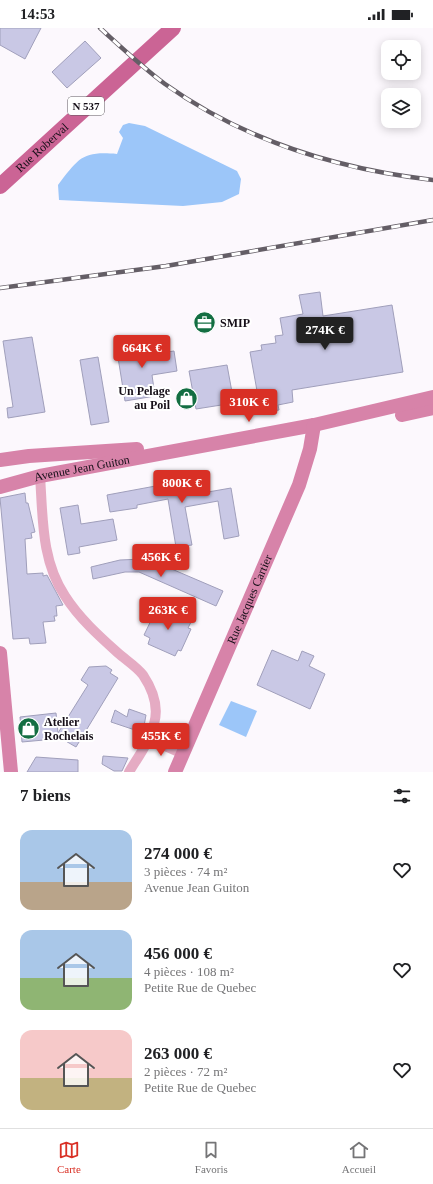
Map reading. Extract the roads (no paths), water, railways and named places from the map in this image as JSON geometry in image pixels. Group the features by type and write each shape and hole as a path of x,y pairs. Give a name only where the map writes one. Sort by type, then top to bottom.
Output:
{"main road":[{"name":"Rue Roberval","path":"0,186 173,28"}],"street":[{"name":"Avenue Jean Guiton","path":"0,487 40,476 188,447 314,425 433,398"},
{"name":"Avenue Jean Guiton","path":"314,425 402,415 433,408"},
{"name":"Rue Jacques Cartier","path":"175,772 299,485 310,449 314,425"},
{"name":"Avenue Jean Guiton","path":"0,460 28,456 188,447"},
{"path":"40,476 44,541 51,566 64,595 81,617 143,675 156,706 154,724 149,739 129,772"},
{"path":"0,653 11,772"},
{"path":"149,739 183,754"}],"water":[{"path":"129,123 145,126 237,171 241,179 239,194 222,202 183,206 59,200 58,185 71,168 82,158 88,155 105,153 117,154 123,138 119,132 123,125"},
{"path":"231,701 257,711 246,737 219,725"}],"railway":[{"path":"100,28 165,84 227,122 259,137 327,160 397,175 433,180"},
{"path":"0,288 166,266 433,220"}],"place":[{"name":"SMIP","path":"204,323"},
{"name":"Un Pelage au Poil","path":"186,398"},
{"name":"Atelier Rochelais","path":"29,729"}]}
